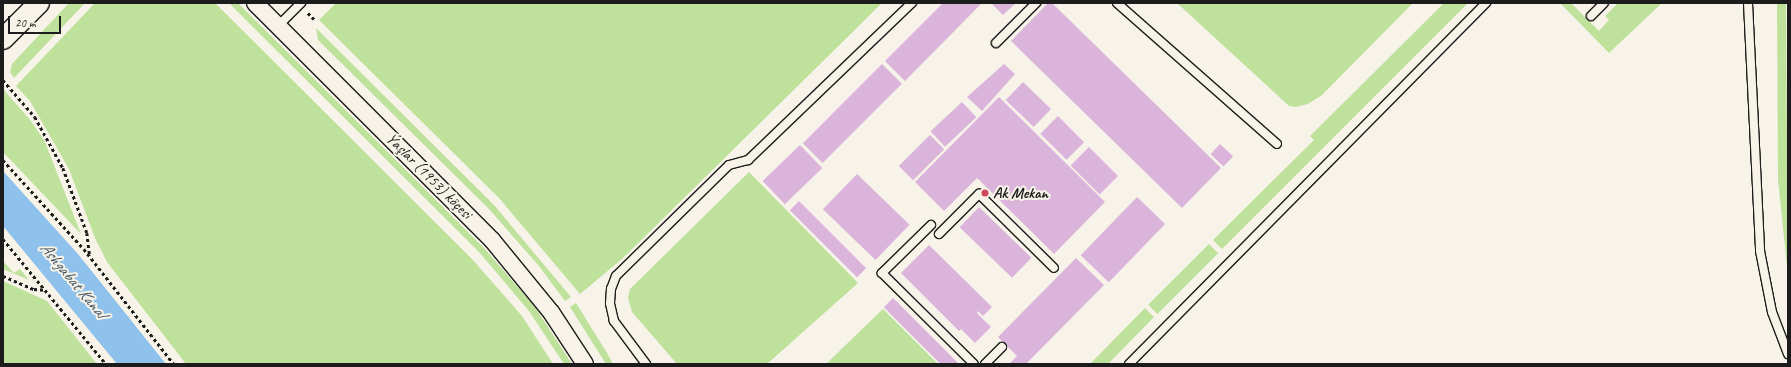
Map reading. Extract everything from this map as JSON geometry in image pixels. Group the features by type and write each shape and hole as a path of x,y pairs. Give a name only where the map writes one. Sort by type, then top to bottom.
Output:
{"street":[{"path":"3,39 39,3"},
{"name":"Ýaşlar (1953) köçesi","path":"255,3 492,240 551,312 585,364"}],"lane":[{"path":"278,26 301,3"},
{"path":"646,364 614,321 610,303 610,290 616,276 728,165 748,160 912,3"},
{"path":"996,43 1036,3"},
{"path":"1117,3 1277,144"},
{"path":"1129,364 1486,3"},
{"path":"1591,16 1604,3"},
{"path":"1748,3 1760,251 1772,312 1788,354"},
{"path":"939,234 979,194 1054,268"},
{"path":"930,225 882,274 974,364"},
{"path":"985,364 1002,347"}],"path":[{"path":"3,80 34,117 63,168 87,233 90,256"},
{"path":"3,160 90,256 174,364"},
{"path":"3,239 47,290 106,364"},
{"path":"3,276 34,289 47,290"}],"green space":[{"path":"69,3 85,3 14,78 10,72 12,64"},
{"path":"95,3 215,3 472,259 522,316 553,364 186,364 107,262 95,238 69,169 30,101 16,86"},
{"path":"229,3 238,3 484,248 535,307 572,364 564,364 529,311 479,252"},
{"path":"336,3 882,3 622,259 580,294 499,198 319,20"},
{"path":"1177,3 1413,3 1322,95 1308,104 1295,107 1289,106"},
{"path":"1444,3 1468,3 1222,249 1213,240 1314,140 1310,136"},
{"path":"1560,3 1571,3 1599,31 1609,20 1605,16 1618,3 1662,3 1609,53"},
{"path":"1777,3 1786,3 1788,275 1778,180"},
{"path":"316,28 494,205 571,297 565,301 539,266 489,209 318,40"},
{"path":"3,89 31,121 45,142 81,234 3,152"},
{"path":"749,172 858,283 767,364 677,364 632,312 628,298 630,289"},
{"path":"1209,244 1218,253 1157,314 1148,305"},
{"path":"3,261 14,273 20,269 29,280 3,269"},
{"path":"3,281 47,301 97,364 3,364"},
{"path":"576,303 613,364 606,364 570,307"},
{"path":"1145,308 1154,317 1108,364 1090,364"},
{"path":"883,309 938,364 826,364"}],"water":[{"name":"Ashgabat Kanal","path":"3,171 78,254 166,364 117,364 3,226"}],"building":[{"path":"943,3 981,4 905,81 885,61"},
{"path":"991,3 1016,3 1003,15"},
{"path":"1048,3 1052,3 1221,168 1182,208 1011,41"},
{"path":"882,64 902,84 823,163 803,143"},
{"path":"1004,64 1015,74 982,111 967,97"},
{"path":"1023,82 1051,109 1034,127 1006,100"},
{"path":"999,97 1105,202 1054,254 977,178 944,211 915,182"},
{"path":"962,102 976,117 945,147 931,131"},
{"path":"1058,116 1084,142 1066,160 1040,134"},
{"path":"930,135 944,149 913,180 899,166"},
{"path":"1220,144 1233,156 1224,167 1210,154"},
{"path":"800,145 822,168 785,204 763,181"},
{"path":"1089,147 1118,176 1100,194 1071,165"},
{"path":"857,174 910,225 875,260 823,209"},
{"path":"1137,197 1165,224 1109,282 1081,255"},
{"path":"799,201 866,268 857,277 790,210"},
{"path":"979,207 1032,258 1012,278 960,227"},
{"path":"929,245 992,307 983,316 978,311 977,313 991,327 975,343 961,329 959,331 901,273"},
{"path":"1076,258 1104,285 1026,364 1009,364 1017,356 998,337"},
{"path":"893,298 959,364 941,364 884,307"}],"place":[{"name":"Ak Mekan","path":"985,193"}]}
